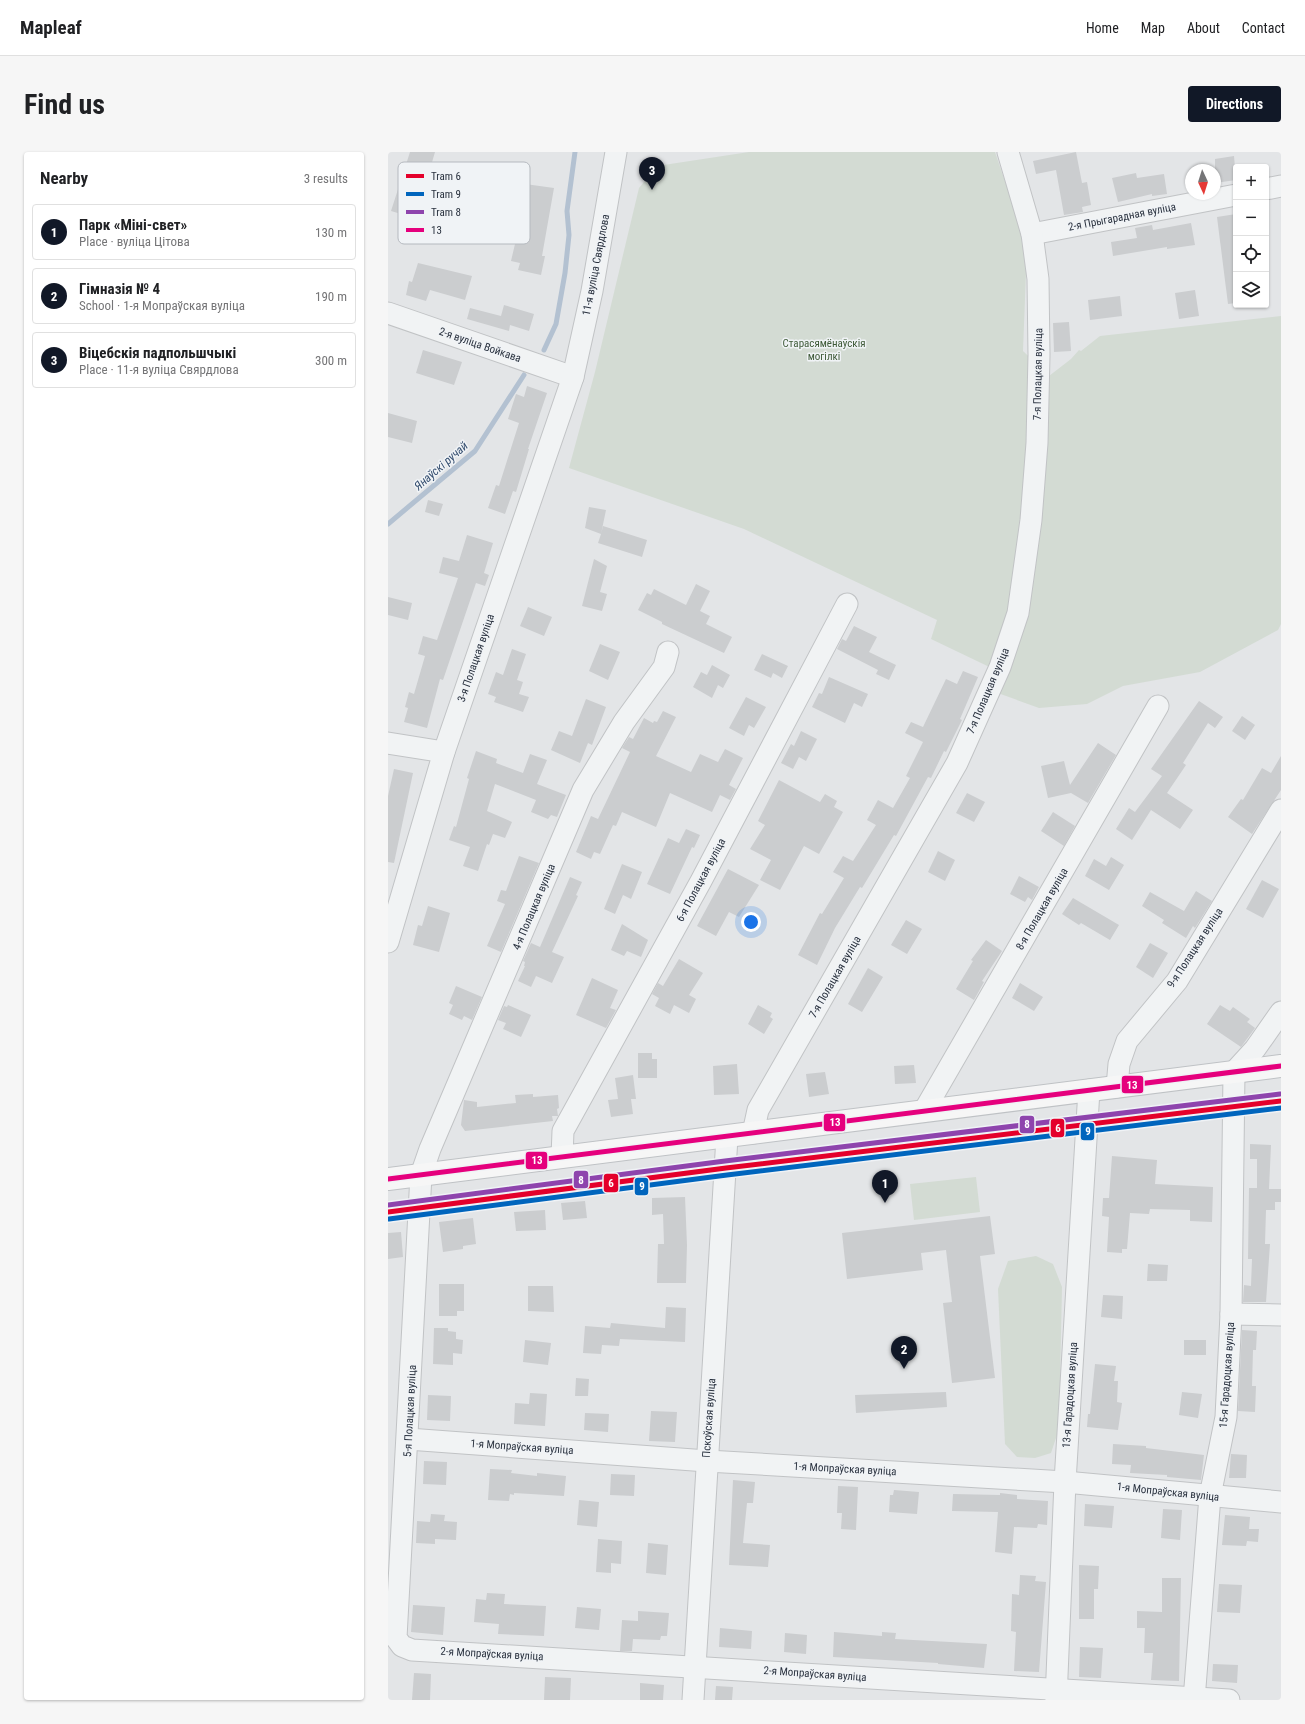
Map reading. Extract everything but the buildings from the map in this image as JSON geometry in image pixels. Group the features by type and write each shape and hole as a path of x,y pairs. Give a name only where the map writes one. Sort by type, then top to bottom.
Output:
{"main road":[{"path":"388,1179 1281,1066"}],"street":[{"name":"11-я вуліца Свярдлова","path":"573,377 592,291 616,152"},
{"name":"7-я Полацкая вуліца","path":"753,1133 758,1110 958,763 1000,667 1018,613 1031,520 1037,444 1039,355 1038,286 1032,234 1008,152"},
{"path":"1269,188 1281,186"},
{"name":"2-я Прыгарадная вуліца","path":"1032,234 1233,196"},
{"name":"2-я вуліца Войкава","path":"388,313 573,377"},
{"name":"3-я Полацкая вуліца","path":"388,942 444,752 573,377"},
{"name":"6-я Полацкая вуліца","path":"562,1157 563,1132 701,881 847,604"},
{"name":"4-я Полацкая вуліца","path":"421,1174 430,1149 583,790 624,722 664,667 668,652"},
{"name":"8-я Полацкая вуліца","path":"924,1111 1158,706"},
{"path":"388,743 444,752"},
{"name":"9-я Полацкая вуліца","path":"1117,1087 1119,1064 1127,1041 1177,981 1281,810"},
{"path":"1234,1072 1255,1049 1281,1012"},
{"name":"15-я Гарадоцкая вуліца","path":"1194,1699 1210,1496 1226,1417 1231,1314 1234,1072"},
{"name":"13-я Гарадоцкая вуліца","path":"1057,1695 1065,1482 1089,1090"},
{"name":"Пскоўская вуліца","path":"693,1700 727,1137"},
{"name":"5-я Полацкая вуліца","path":"402,1646 396,1638 408,1438 421,1174"},
{"path":"1231,1314 1281,1315"},
{"name":"1-я Мопраўская вуліца","path":"408,1438 707,1461 1065,1482 1281,1502"},
{"name":"2-я Мопраўская вуліца","path":"402,1646 412,1650 696,1666 1057,1695 1229,1700"}],"green space":[{"name":"Старасямёнаўскія могілкі","path":"749,152 995,152 1027,247 1023,351 1049,376 1071,359 1079,350 1081,351 1100,336 1281,316 1281,624 1278,630 1200,672 1123,686 1087,704 1039,708 995,692 1002,673 931,639 937,620 744,529 569,468 595,372 639,188 657,166"},
{"path":"976,1177 980,1212 914,1220 910,1184"},
{"path":"1036,1256 1053,1264 1062,1287 1059,1429 1051,1453 1035,1458 1017,1457 1005,1444 998,1289 1008,1261"}],"waterway":[{"name":"Янаўскі ручай","path":"544,350 556,324 565,273 569,235 567,211 575,152"},
{"name":"Янаўскі ручай","path":"388,524 475,451 524,375"}],"tram line":[{"name":"8","path":"388,1205 725,1161 1280,1094"},
{"name":"6","path":"388,1212 726,1168 1281,1101"},
{"name":"9","path":"389,1219 727,1175 1281,1108"}],"transit line":[{"name":"13","path":"388,1179 1281,1066"}],"place":[{"name":"Віцебскія падпольшчыкі","path":"652,190"},
{"name":"Парк «Міні-свет»","path":"885,1203"},
{"name":"Гімназія № 4","path":"904,1369"}]}
